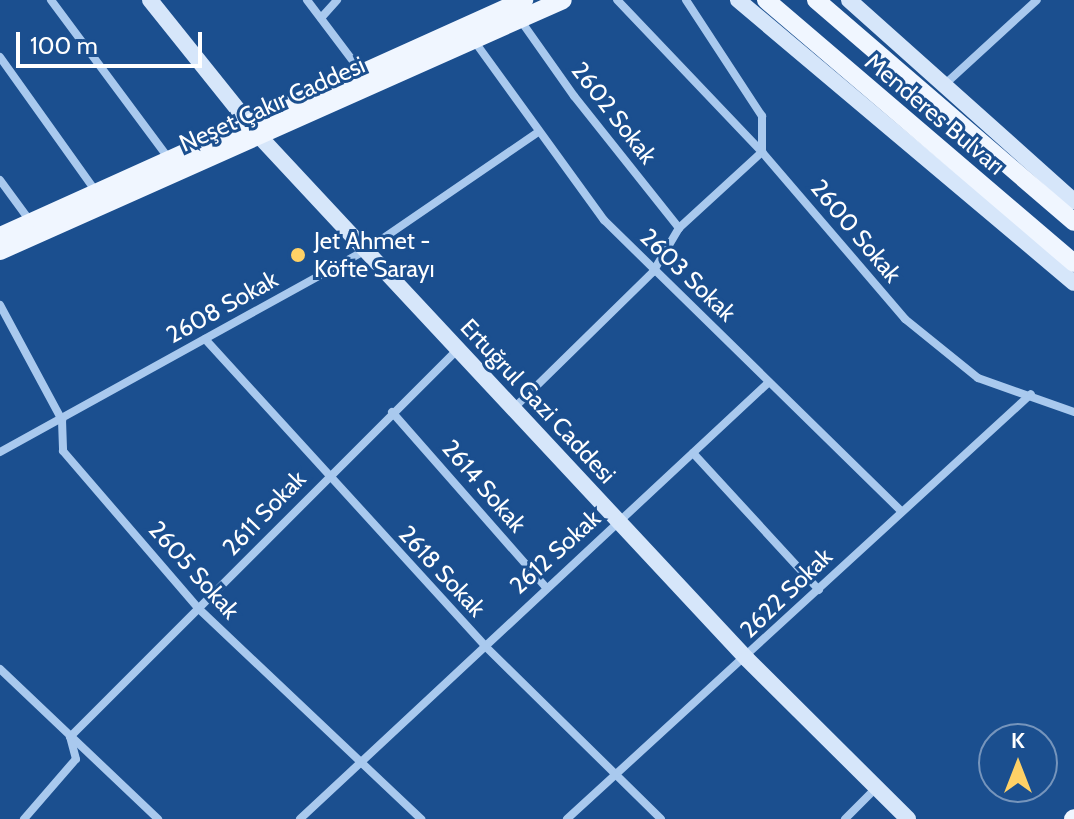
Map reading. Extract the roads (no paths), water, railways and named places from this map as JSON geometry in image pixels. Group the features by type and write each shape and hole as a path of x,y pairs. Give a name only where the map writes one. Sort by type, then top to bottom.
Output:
{"main road":[{"name":"Ertuğrul Gazi Caddesi","path":"150,0 255,131 747,659 874,790 908,819"},
{"name":"Neşet Çakır Caddesi","path":"0,251 255,131 363,74 523,0"},
{"name":"Neşet Çakır Caddesi","path":"0,236 170,160 255,131 475,42 563,0"},
{"path":"738,0 1074,283"},
{"name":"Menderes Bulvarı","path":"766,0 1074,263"},
{"name":"Menderes Bulvarı","path":"816,0 1074,222"},
{"path":"849,0 1074,201"}],"street":[{"path":"51,0 170,160"},
{"path":"307,0 363,74"},
{"path":"321,18 337,0"},
{"name":"2600 Sokak","path":"617,0 762,152 905,319 978,378 1031,394 1074,412"},
{"path":"514,408 653,272 679,228 762,152 762,116 686,0"},
{"path":"943,87 1037,0"},
{"name":"2602 Sokak","path":"521,21 574,96 679,228"},
{"name":"2603 Sokak","path":"475,42 537,133 604,220 653,272 901,511"},
{"path":"0,57 97,193"},
{"name":"2608 Sokak","path":"0,452 366,250 537,133"},
{"path":"0,180 32,223"},
{"name":"2605 Sokak","path":"0,305 62,420 63,451 199,609 358,763 377,772 421,819"},
{"name":"2618 Sokak","path":"205,339 326,477 484,645 661,819"},
{"name":"2611 Sokak","path":"70,737 326,477 458,349"},
{"name":"2612 Sokak","path":"300,819 769,382"},
{"name":"2622 Sokak","path":"567,819 747,659 901,511 1031,394"},
{"name":"2614 Sokak","path":"392,412 546,587"},
{"path":"693,453 819,590"},
{"path":"0,669 158,819"},
{"path":"24,819 76,759 70,737"},
{"path":"845,819 874,790"}],"place":[{"name":"Jet Ahmet - Köfte Sarayı","path":"298,255"}]}
